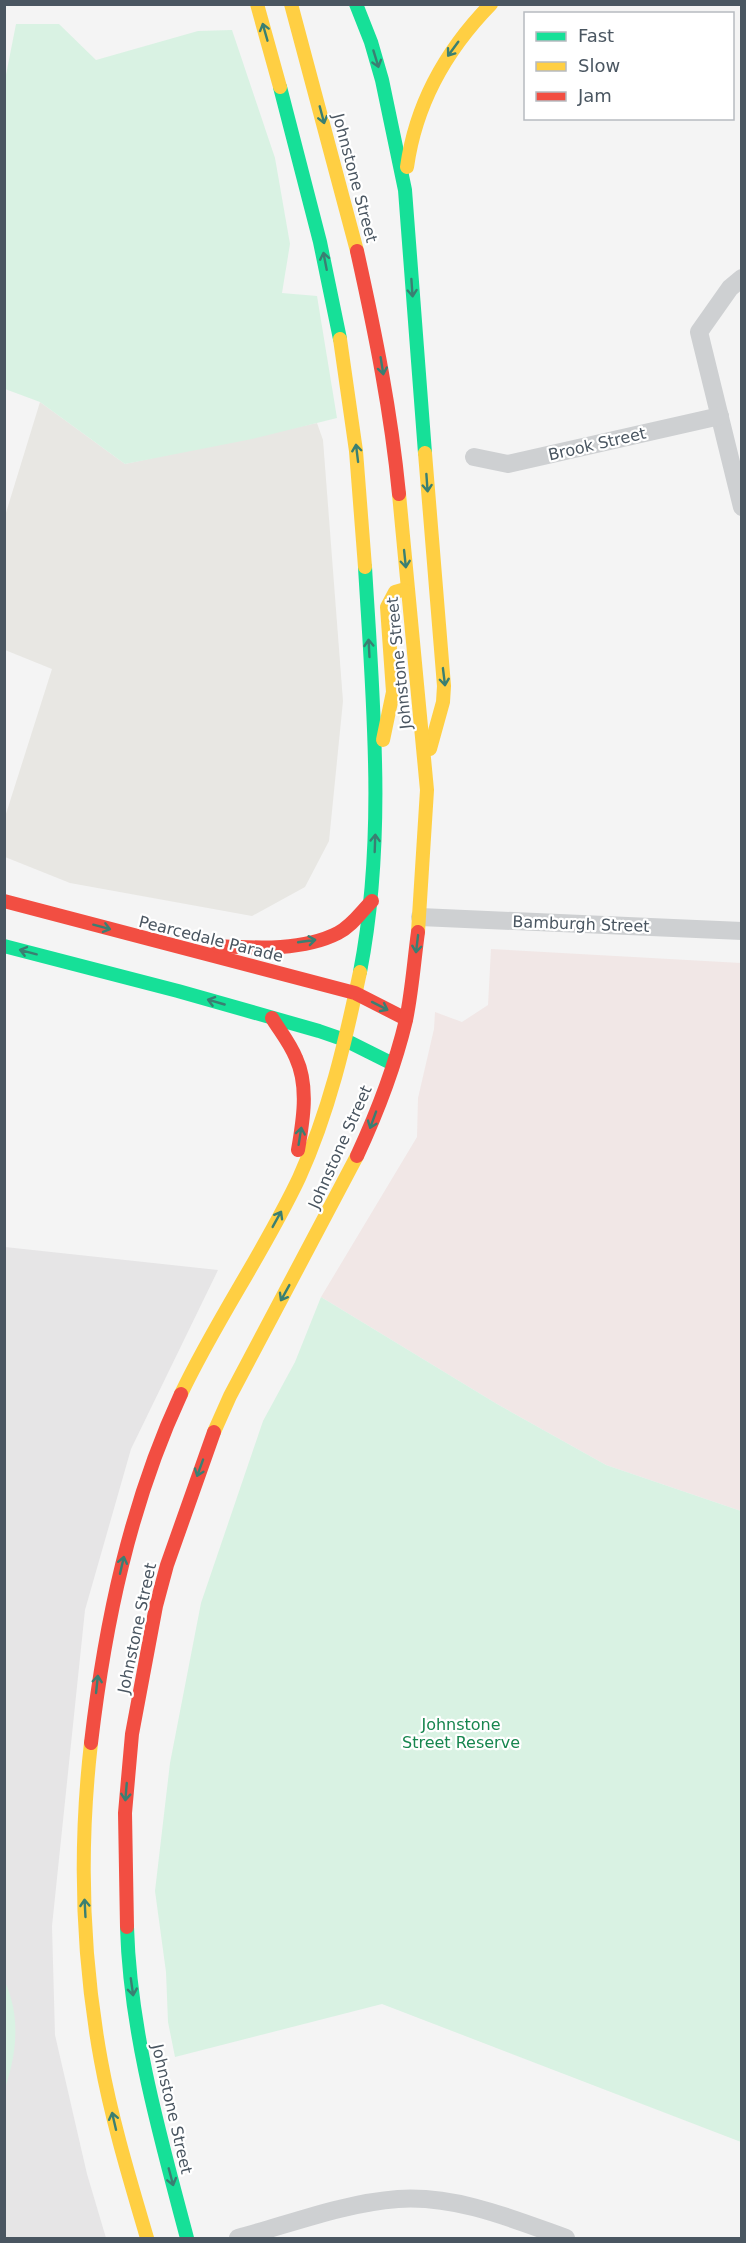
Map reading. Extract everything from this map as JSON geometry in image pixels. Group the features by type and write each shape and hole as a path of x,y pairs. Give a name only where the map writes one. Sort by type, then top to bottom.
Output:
{"main road":[{"name":"Johnstone Street","path":"147,2238 114,2122 97,2037 91,1933 83,1862 86,1793 98,1677 131,1527 156,1452 196,1362 291,1193 312,1144 339,1068 372,901 375,843 375,764 362,494 348,386 321,241 258,4"},
{"name":"Johnstone Street","path":"187,2238 141,2051 128,1957 121,1931 124,1813 132,1734 156,1606 167,1564 212,1437 230,1396 344,1184 371,1126 393,1065 406,1019 420,917 427,790 394,439 381,356 348,213 291,4"},
{"path":"356,4 371,42 382,80 405,189 439,646 445,684 441,710 430,738 427,790"},
{"path":"405,189 411,139 428,91 458,42 491,4"},
{"path":"375,764 385,736 392,702 388,604 395,592 402,590 408,592"},
{"name":"Pearcedale Parade","path":"4,901 20,911 165,944 355,993 406,1019"},
{"path":"165,944 248,948 319,940 337,934 349,926 372,901"},
{"path":"6,941 345,1040 393,1065"},
{"path":"272,1018 298,1061 302,1083 303,1121 291,1193"}],"street":[{"path":"741,278 730,288 699,332 741,507"},
{"name":"Brook Street","path":"474,457 508,464 720,416"},
{"name":"Bamburgh Street","path":"420,917 741,931"},
{"path":"238,2238 362,2204 398,2199 425,2200 489,2211 566,2238"}],"shaded area":[{"path":"40,402 125,464 317,423 323,440 343,701 329,841 305,887 252,916 70,883 5,857 5,817 52,669 5,650 5,516"},
{"path":"491,949 741,963 741,1511 606,1465 497,1404 321,1297 417,1137 418,1098 434,1029 435,1012 462,1022 488,1005"},
{"path":"5,1247 218,1270 131,1449 85,1610 52,1926 55,2035 87,2174 106,2238 5,2238"}],"green space":[{"path":"16,24 59,24 96,60 198,31 232,30 275,158 290,244 282,293 317,296 337,418 252,439 125,464 40,402 5,389 4,85"},
{"name":"Johnstone Street Reserve","path":"321,1297 497,1404 606,1465 741,1511 741,2142 382,2004 175,2057 168,2022 166,1972 155,1891 170,1763 201,1603 263,1421 295,1362"},
{"path":"4,1980 15,2020 14,2048 5,2088"}],"traffic: fast":[{"path":"356,4 371,42 382,80 405,190 425,453"},
{"path":"280,87 320,242 340,339"},
{"path":"360,972 373,872 375,821 374,719 365,567"},
{"path":"4,946 178,991 319,1031 345,1040 393,1064"},
{"path":"127,1927 129,1966 140,2045 187,2238"}],"traffic: slow":[{"path":"257,4 280,87"},
{"path":"291,4 357,251"},
{"path":"407,167 418,121 436,78 460,40 491,4"},
{"path":"340,339 356,451 365,567"},
{"path":"425,453 444,686 443,702 430,749"},
{"path":"399,494 427,790 418,932"},
{"path":"383,740 393,692 387,607 395,592 402,590 408,592"},
{"path":"181,1394 209,1339 285,1205 310,1153 335,1077 360,972"},
{"path":"214,1432 230,1396 357,1156"},
{"path":"91,1743 84,1862 84,1902 90,1982 110,2106 147,2238"}],"traffic: jam":[{"path":"357,251 382,372 399,494"},
{"path":"4,901 355,993 406,1019"},
{"path":"218,946 295,946 324,939 348,927 372,901"},
{"path":"357,1156 385,1089 402,1037 410,998 418,932"},
{"path":"272,1018 288,1042 300,1069 304,1092 298,1150"},
{"path":"91,1743 104,1653 122,1565 147,1478 181,1394"},
{"path":"127,1927 125,1813 132,1734 156,1606 167,1565 214,1432"}]}
